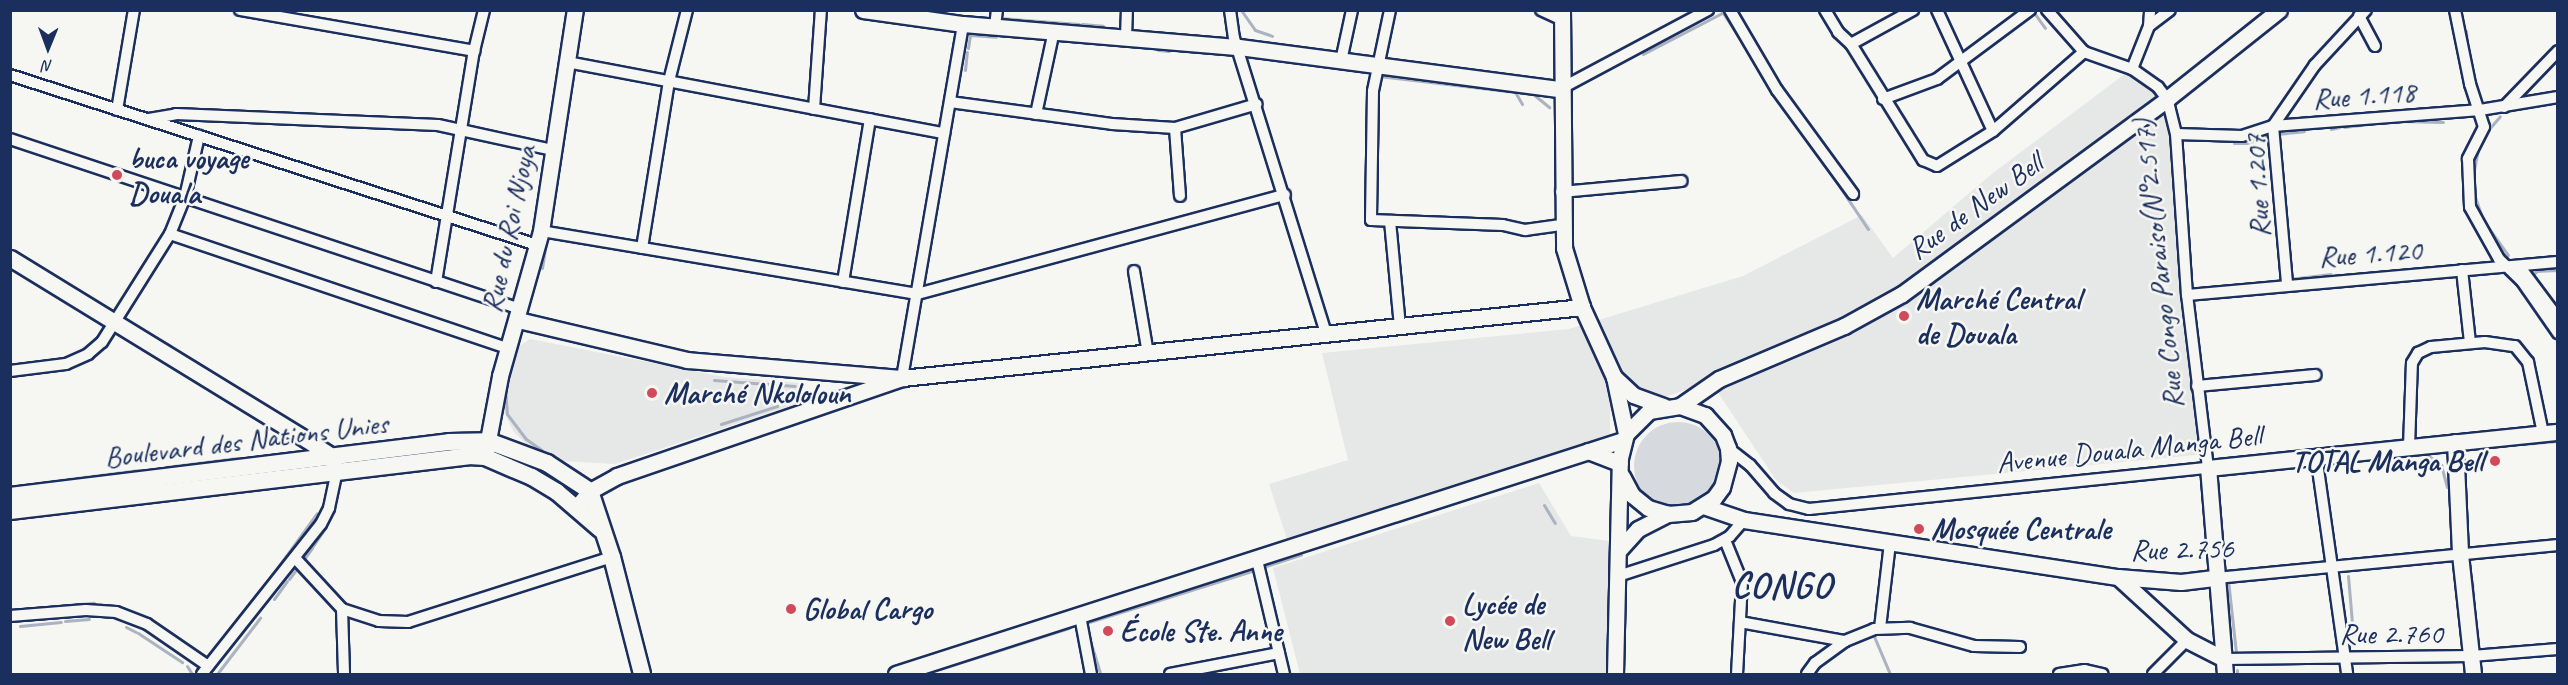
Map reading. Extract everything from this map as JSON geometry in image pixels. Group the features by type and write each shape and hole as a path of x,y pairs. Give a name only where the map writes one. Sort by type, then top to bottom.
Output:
{"main road":[{"name":"Boulevard des Nations Unies","path":"10,511 334,463 486,449"},
{"path":"486,449 547,463 590,491 600,529 612,557 642,675"},
{"path":"486,449 532,477 576,508 600,529"},
{"name":"Boulevard des Nations Unies","path":"10,496 237,476"}],"street":[{"path":"117,110 134,10"},
{"path":"240,10 474,51"},
{"path":"436,282 460,128 484,10"},
{"name":"Rue du Roi Njoya","path":"486,449 507,348 519,315 539,238 575,10"},
{"path":"642,248 669,81 687,10"},
{"path":"814,109 820,10"},
{"path":"863,10 963,24 996,18 1054,31 1239,47 1560,89 1708,10"},
{"path":"1126,37 1127,10"},
{"path":"1230,10 1239,47 1328,336"},
{"path":"1341,61 1352,10"},
{"path":"1390,10 1376,65 1370,215 1373,222 1390,221 1528,230 1561,225"},
{"path":"1541,10 1562,15 1561,225 1582,308 1614,376 1625,437 1621,469 1615,675"},
{"path":"1730,10 1777,90 1853,194"},
{"path":"1825,10 1838,32 1851,44 1883,99 1923,160 1932,165 1943,166 1993,131 2084,52 2047,10"},
{"path":"1851,44 1913,10"},
{"path":"1937,10 1993,131"},
{"path":"1883,99 1937,79 2030,10"},
{"path":"2132,69 2149,26 2150,10"},
{"path":"2149,26 2170,10"},
{"name":"Rue de New Bell","path":"1672,406 1719,379 1844,326 1902,294 2167,99 2279,10"},
{"path":"2455,10 2484,127 2468,159 2468,199 2507,267 2522,280 2558,333"},
{"path":"2362,13 2375,46"},
{"name":"Rue 1.207","path":"2287,284 2273,126 2315,65 2362,13"},
{"path":"902,378 963,24"},
{"path":"1036,114 1054,31"},
{"path":"2504,107 2558,51"},
{"name":"Rue Congo Paraiso(N°2.517)","path":"2084,52 2132,69 2158,87 2167,99 2176,134 2187,295 2208,468 2225,667"},
{"path":"567,62 944,133"},
{"path":"10,75 447,217 539,238 642,248 917,294 1285,195"},
{"name":"Rue 1.118","path":"2176,134 2242,136 2273,126 2480,110 2558,97"},
{"path":"950,102 1036,114 1175,128 1257,104"},
{"path":"147,120 176,114 460,128 553,150"},
{"path":"843,282 870,119"},
{"path":"1175,128 1180,196"},
{"path":"10,371 48,368 80,359 95,350 117,322 170,234 185,197 200,136"},
{"path":"10,139 436,282 519,315 687,360 902,378 1328,336 1400,326 1582,308"},
{"path":"1561,192 1682,181"},
{"path":"1390,221 1400,326"},
{"path":"170,234 507,348"},
{"path":"10,258 117,322 334,463 329,508 296,558 205,670 147,624 116,612 86,610 10,616"},
{"name":"Rue 1.120","path":"2187,295 2287,284 2558,262"},
{"path":"2519,266 2558,318"},
{"path":"2462,270 2470,343"},
{"path":"1134,272 1148,354"},
{"path":"2409,447 2414,357 2432,346 2470,343 2512,344 2520,350 2528,362 2550,432"},
{"path":"2197,386 2315,375"},
{"path":"1614,376 1633,395 1706,415 1723,435 1730,461 1722,487 1704,506 1668,514 1638,530 1619,550"},
{"path":"576,508 590,491 644,466 902,378"},
{"path":"896,675 1588,452 1609,441 1625,437 1642,416 1672,406"},
{"name":"Avenue Douala Manga Bell","path":"1728,448 1750,465 1774,493 1789,504 1809,509 2550,432"},
{"path":"2455,442 2460,554 2473,675"},
{"path":"1588,452 1621,469 1639,502 1668,514"},
{"path":"2316,455 2347,675"},
{"name":"Rue 2.756","path":"1704,506 1744,520 2118,577 2181,582 2332,565 2558,545"},
{"path":"1618,576 1725,540 1744,520"},
{"path":"1725,540 1740,571 1737,675"},
{"path":"1880,628 1890,543"},
{"path":"296,558 342,609 380,621 408,622 612,557"},
{"path":"1257,560 1284,675"},
{"path":"2118,577 2187,640 2225,667"},
{"path":"342,609 344,675"},
{"path":"1080,616 1090,675"},
{"path":"1740,622 1845,641"},
{"path":"1807,675 1815,663 1845,641 1880,628 1920,630 1974,646 2020,647"},
{"path":"2153,675 2187,640"},
{"name":"Rue 2.760","path":"2225,667 2346,657 2472,657 2558,649"},
{"path":"1170,675 1279,653"},
{"path":"2059,675 2085,670 2103,675"}],"shaded area":[{"name":"Marché Central de Douala","path":"2126,73 2165,91 2176,123 2206,454 1794,493 1776,480 1717,391 1703,384 1644,404 1610,410 1610,439 1287,539 1269,484 1348,460 1322,353 1569,329 1743,276 1862,215 1893,258 1993,173"},
{"name":"Marché Nkololoun","path":"530,339 724,377 802,383 802,402 615,464 563,461 534,452 513,431 502,407 503,382 512,351"},
{"path":"1678,422 1695,426 1709,435 1718,449 1722,466 1718,483 1709,497 1695,506 1678,510 1661,506 1647,497 1638,483 1634,466 1638,449 1647,435 1661,426"},
{"name":"Lycée de New Bell","path":"1539,483 1571,536 1616,542 1613,674 1300,674 1273,568"}],"waterway":[{"path":"1241,10 1255,30 1272,36"},
{"path":"1721,10 1750,54"},
{"path":"2032,10 2045,28"},
{"path":"1643,54 1722,13"},
{"path":"1000,18 1079,24"},
{"path":"1082,24 1103,26"},
{"path":"2466,31 2467,46"},
{"path":"968,48 970,35 996,37"},
{"path":"1158,50 1169,51"},
{"path":"965,70 967,52"},
{"path":"2541,76 2550,66"},
{"path":"1379,76 1533,94 1549,107"},
{"path":"2522,98 2534,83"},
{"path":"1515,92 1522,104"},
{"path":"2308,117 2357,114"},
{"path":"2488,130 2500,116"},
{"path":"2281,120 2307,117"},
{"path":"2401,121 2443,122"},
{"path":"2344,127 2367,124"},
{"path":"2331,129 2340,127"},
{"path":"2277,134 2304,131"},
{"path":"2234,143 2247,143 2270,135"},
{"path":"562,149 563,141"},
{"path":"2473,175 2478,149"},
{"path":"1819,156 1868,229"},
{"path":"2474,194 2483,220 2508,255"},
{"path":"542,268 547,235"},
{"path":"10,249 41,269"},
{"path":"2531,276 2537,271 2558,270"},
{"path":"49,274 114,314"},
{"path":"2272,281 2331,274"},
{"path":"120,318 171,346"},
{"path":"714,380 795,386"},
{"path":"505,387 507,414 526,439 542,450"},
{"path":"721,424 777,406"},
{"path":"2413,439 2516,429"},
{"path":"2396,440 2406,439"},
{"path":"2523,444 2558,441"},
{"path":"2426,454 2441,465 2447,487"},
{"path":"166,467 237,458"},
{"path":"38,483 139,470"},
{"path":"1544,505 1555,523"},
{"path":"248,608 317,513"},
{"path":"313,546 326,527"},
{"path":"304,559 312,548"},
{"path":"1263,567 1301,555"},
{"path":"289,579 298,567"},
{"path":"1086,623 1255,570"},
{"path":"2348,576 2352,623"},
{"path":"2228,580 2236,652"},
{"path":"274,599 287,581"},
{"path":"2472,581 2474,612"},
{"path":"57,606 94,603"},
{"path":"100,604 113,607"},
{"path":"2458,605 2460,624"},
{"path":"217,674 260,618"},
{"path":"65,621 89,619"},
{"path":"20,626 61,622"},
{"path":"126,627 136,632"},
{"path":"924,674 1069,628"},
{"path":"138,633 182,662"},
{"path":"1873,634 1890,674"},
{"path":"1089,637 1100,674"},
{"path":"187,666 192,674"}],"place":[{"name":"buca voyage Douala","path":"117,175"},
{"name":"Marché Central de Douala","path":"1904,316"},
{"name":"Marché Nkololoun","path":"652,393"},
{"name":"TOTAL Manga Bell","path":"2495,461"},
{"name":"Mosquée Centrale","path":"1919,529"},
{"name":"Global Cargo","path":"791,609"},
{"name":"Lycée de New Bell","path":"1450,621"},
{"name":"École Ste. Anne","path":"1108,631"}],"district":[{"name":"CONGO","path":"1782,586"}]}
